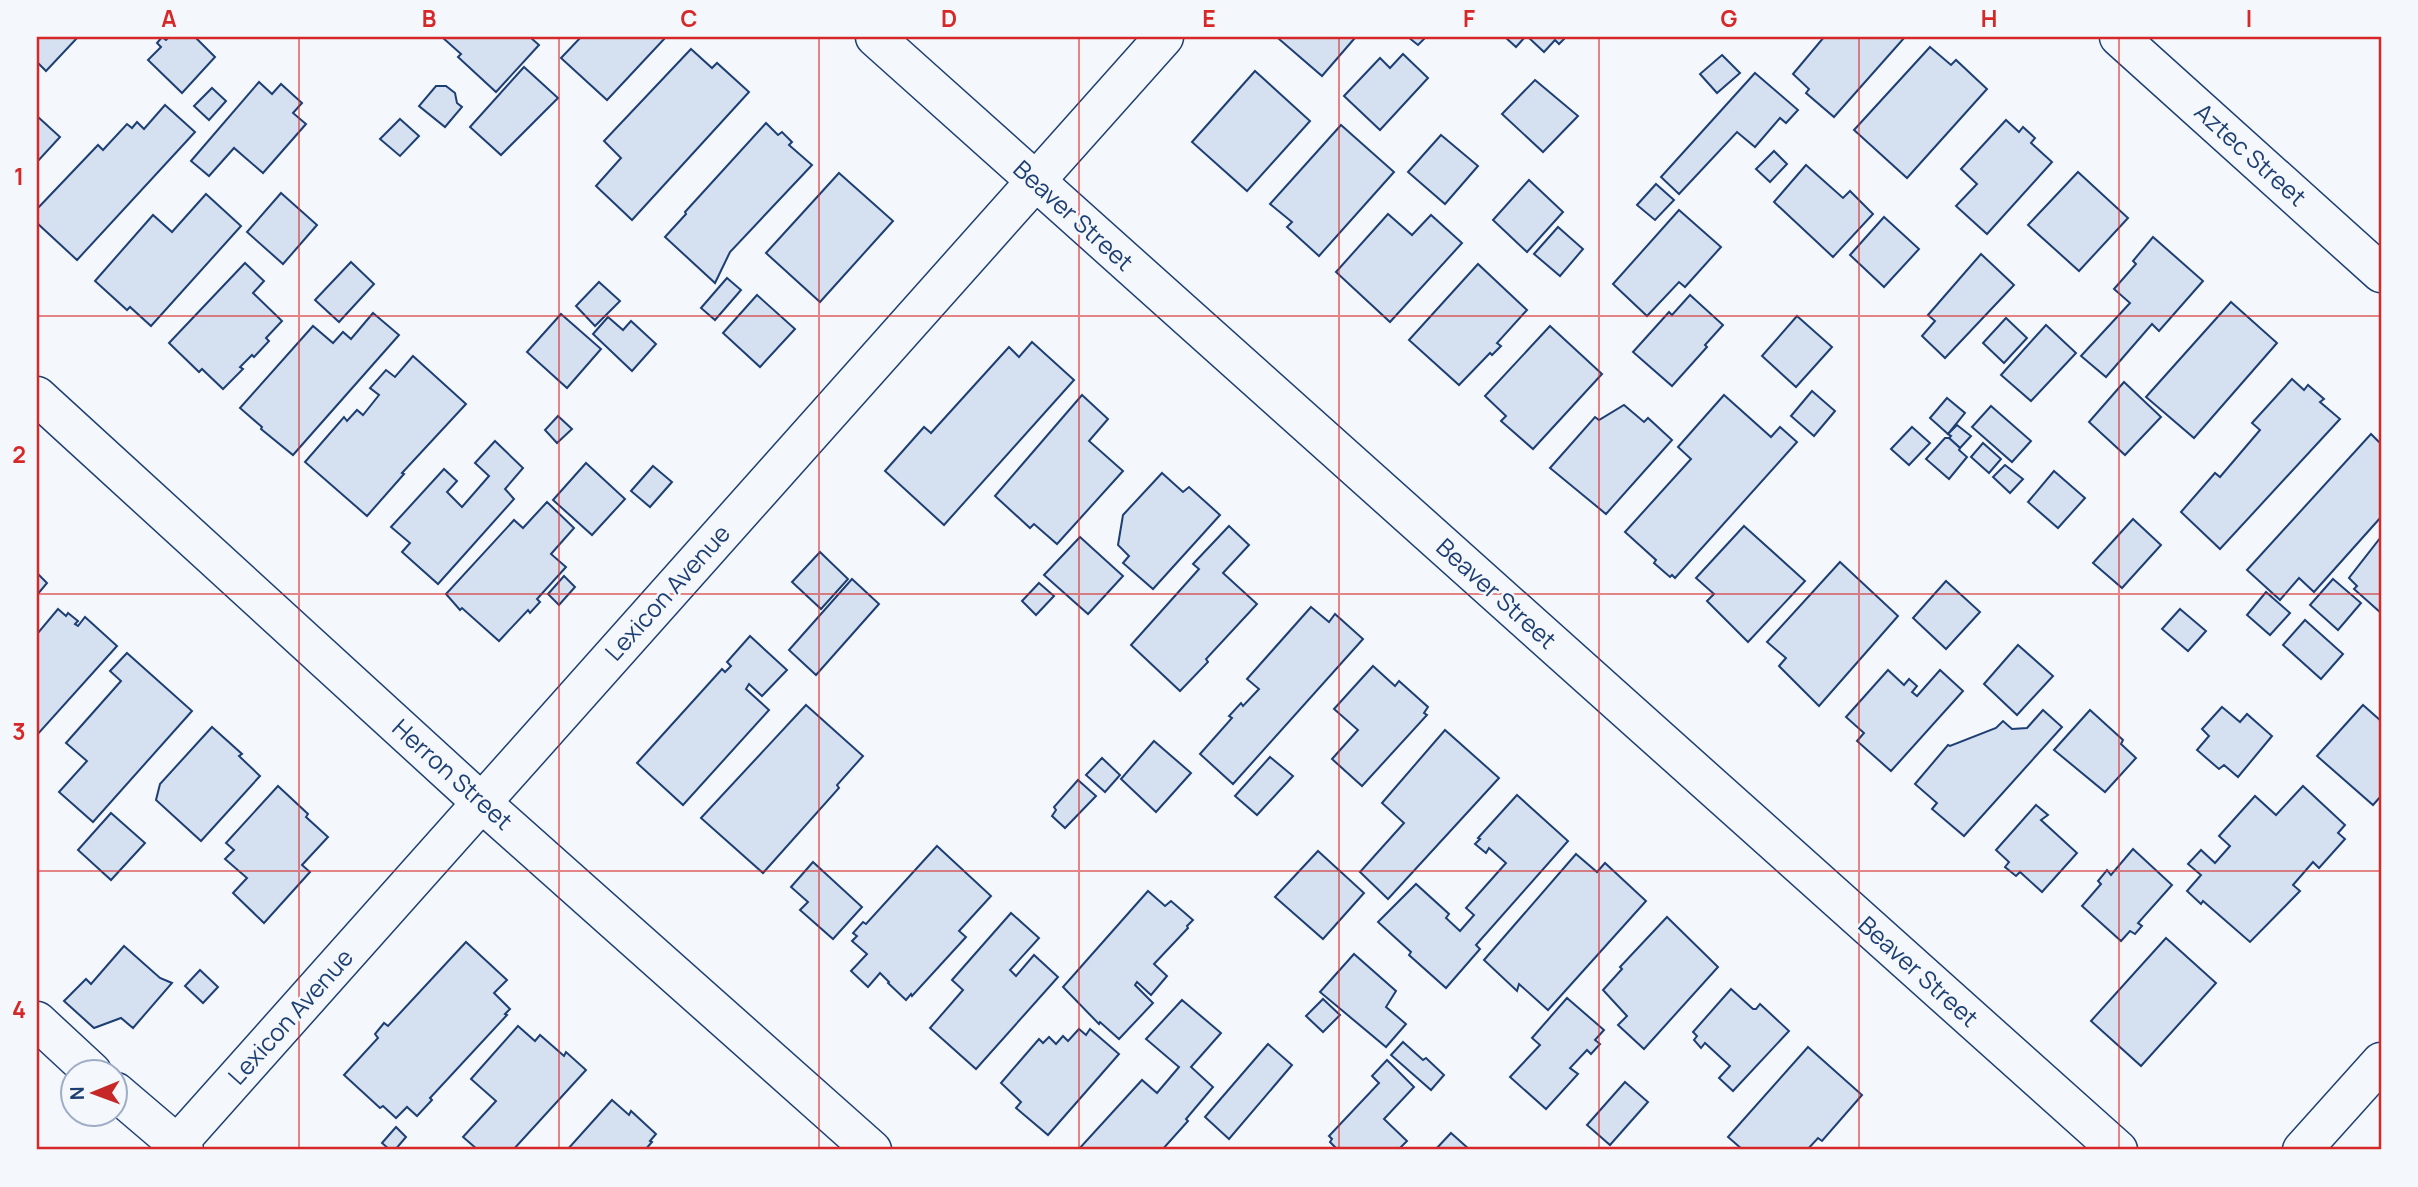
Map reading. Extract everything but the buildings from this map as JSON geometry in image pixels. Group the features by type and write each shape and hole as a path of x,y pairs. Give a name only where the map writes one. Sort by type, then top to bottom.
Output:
{"street":[{"name":"Beaver Street","path":"875,37 2118,1150"},
{"name":"Lexicon Avenue","path":"178,1148 1164,37"},
{"name":"Aztec Street","path":"2119,37 2381,273"},
{"name":"Herron Street","path":"37,396 482,803 872,1150"},
{"path":"37,1021 77,1058"},
{"path":"2302,1150 2381,1062"},
{"path":"130,1105 178,1148"}]}
